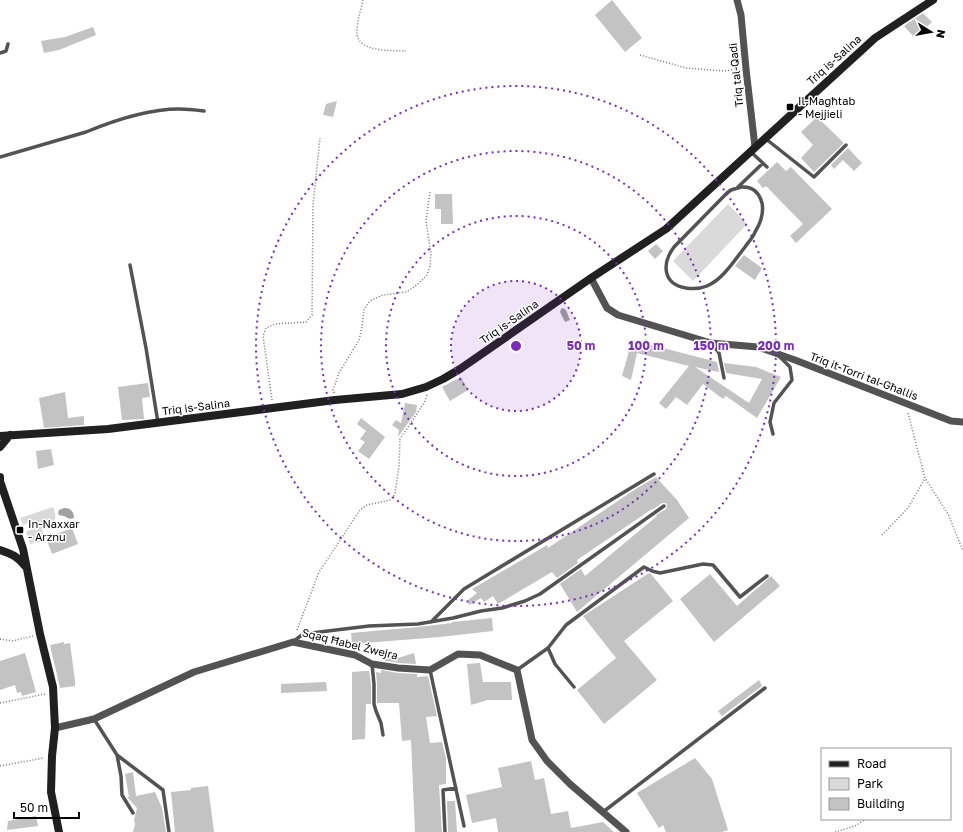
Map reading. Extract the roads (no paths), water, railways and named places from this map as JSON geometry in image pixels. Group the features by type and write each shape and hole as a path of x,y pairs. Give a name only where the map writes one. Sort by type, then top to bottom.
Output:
{"main road":[{"name":"Triq is-Salina","path":"0,436 108,429 335,400 402,394 426,386 460,369 591,278 666,229 875,38 933,0"},
{"path":"0,447 10,435"},
{"path":"0,477 0,481 23,549 40,634 53,687 55,728 52,756 51,792 59,832"},
{"path":"0,550 20,558 26,566"}],"street":[{"name":"Triq tal-Qadi","path":"737,0 741,15 753,149"},
{"name":"Triq it-Torri tal-Għallis","path":"591,278 607,308 618,315 711,343 758,347 951,421 963,422"},
{"name":"Sqaq Ħabel Żwejra","path":"55,728 94,719 194,672 293,642 355,655 372,664 398,668 430,670"},
{"path":"430,670 458,654 480,655 517,670 532,740 547,761 570,784 626,832"}],"lane":[{"path":"0,53 6,51 8,44"},
{"path":"0,157 86,132 138,114 180,109 204,111"},
{"path":"765,138 814,177 846,145"},
{"path":"753,149 767,166"},
{"path":"736,188 753,188 760,196 763,208 755,233 726,271 715,282 695,289 676,285 669,279 666,271 666,261 670,251 727,193 736,188 763,163"},
{"path":"130,265 146,348 158,423"},
{"path":"711,343 719,353 724,378"},
{"path":"773,434 770,422 774,404 792,380 790,367 777,354"},
{"path":"431,622 464,589 654,474"},
{"path":"293,642 303,634 369,626 431,622 502,608 530,598 540,594 664,506"},
{"path":"517,670 548,648 566,626 644,567 660,573 703,564 713,565 740,597 767,576"},
{"path":"548,648 554,664 574,687"},
{"path":"372,664 374,704 381,723 383,735"},
{"path":"430,670 464,826"},
{"path":"603,812 765,688"},
{"path":"94,719 117,754 163,790 169,832"},
{"path":"117,754 121,776 122,795 133,813"},
{"path":"445,832 443,790 456,788"}],"place":[{"name":"Il-Magħtab - Mejjieli","path":"790,107"},
{"name":"In-Naxxar - Arznu","path":"20,530"}]}
